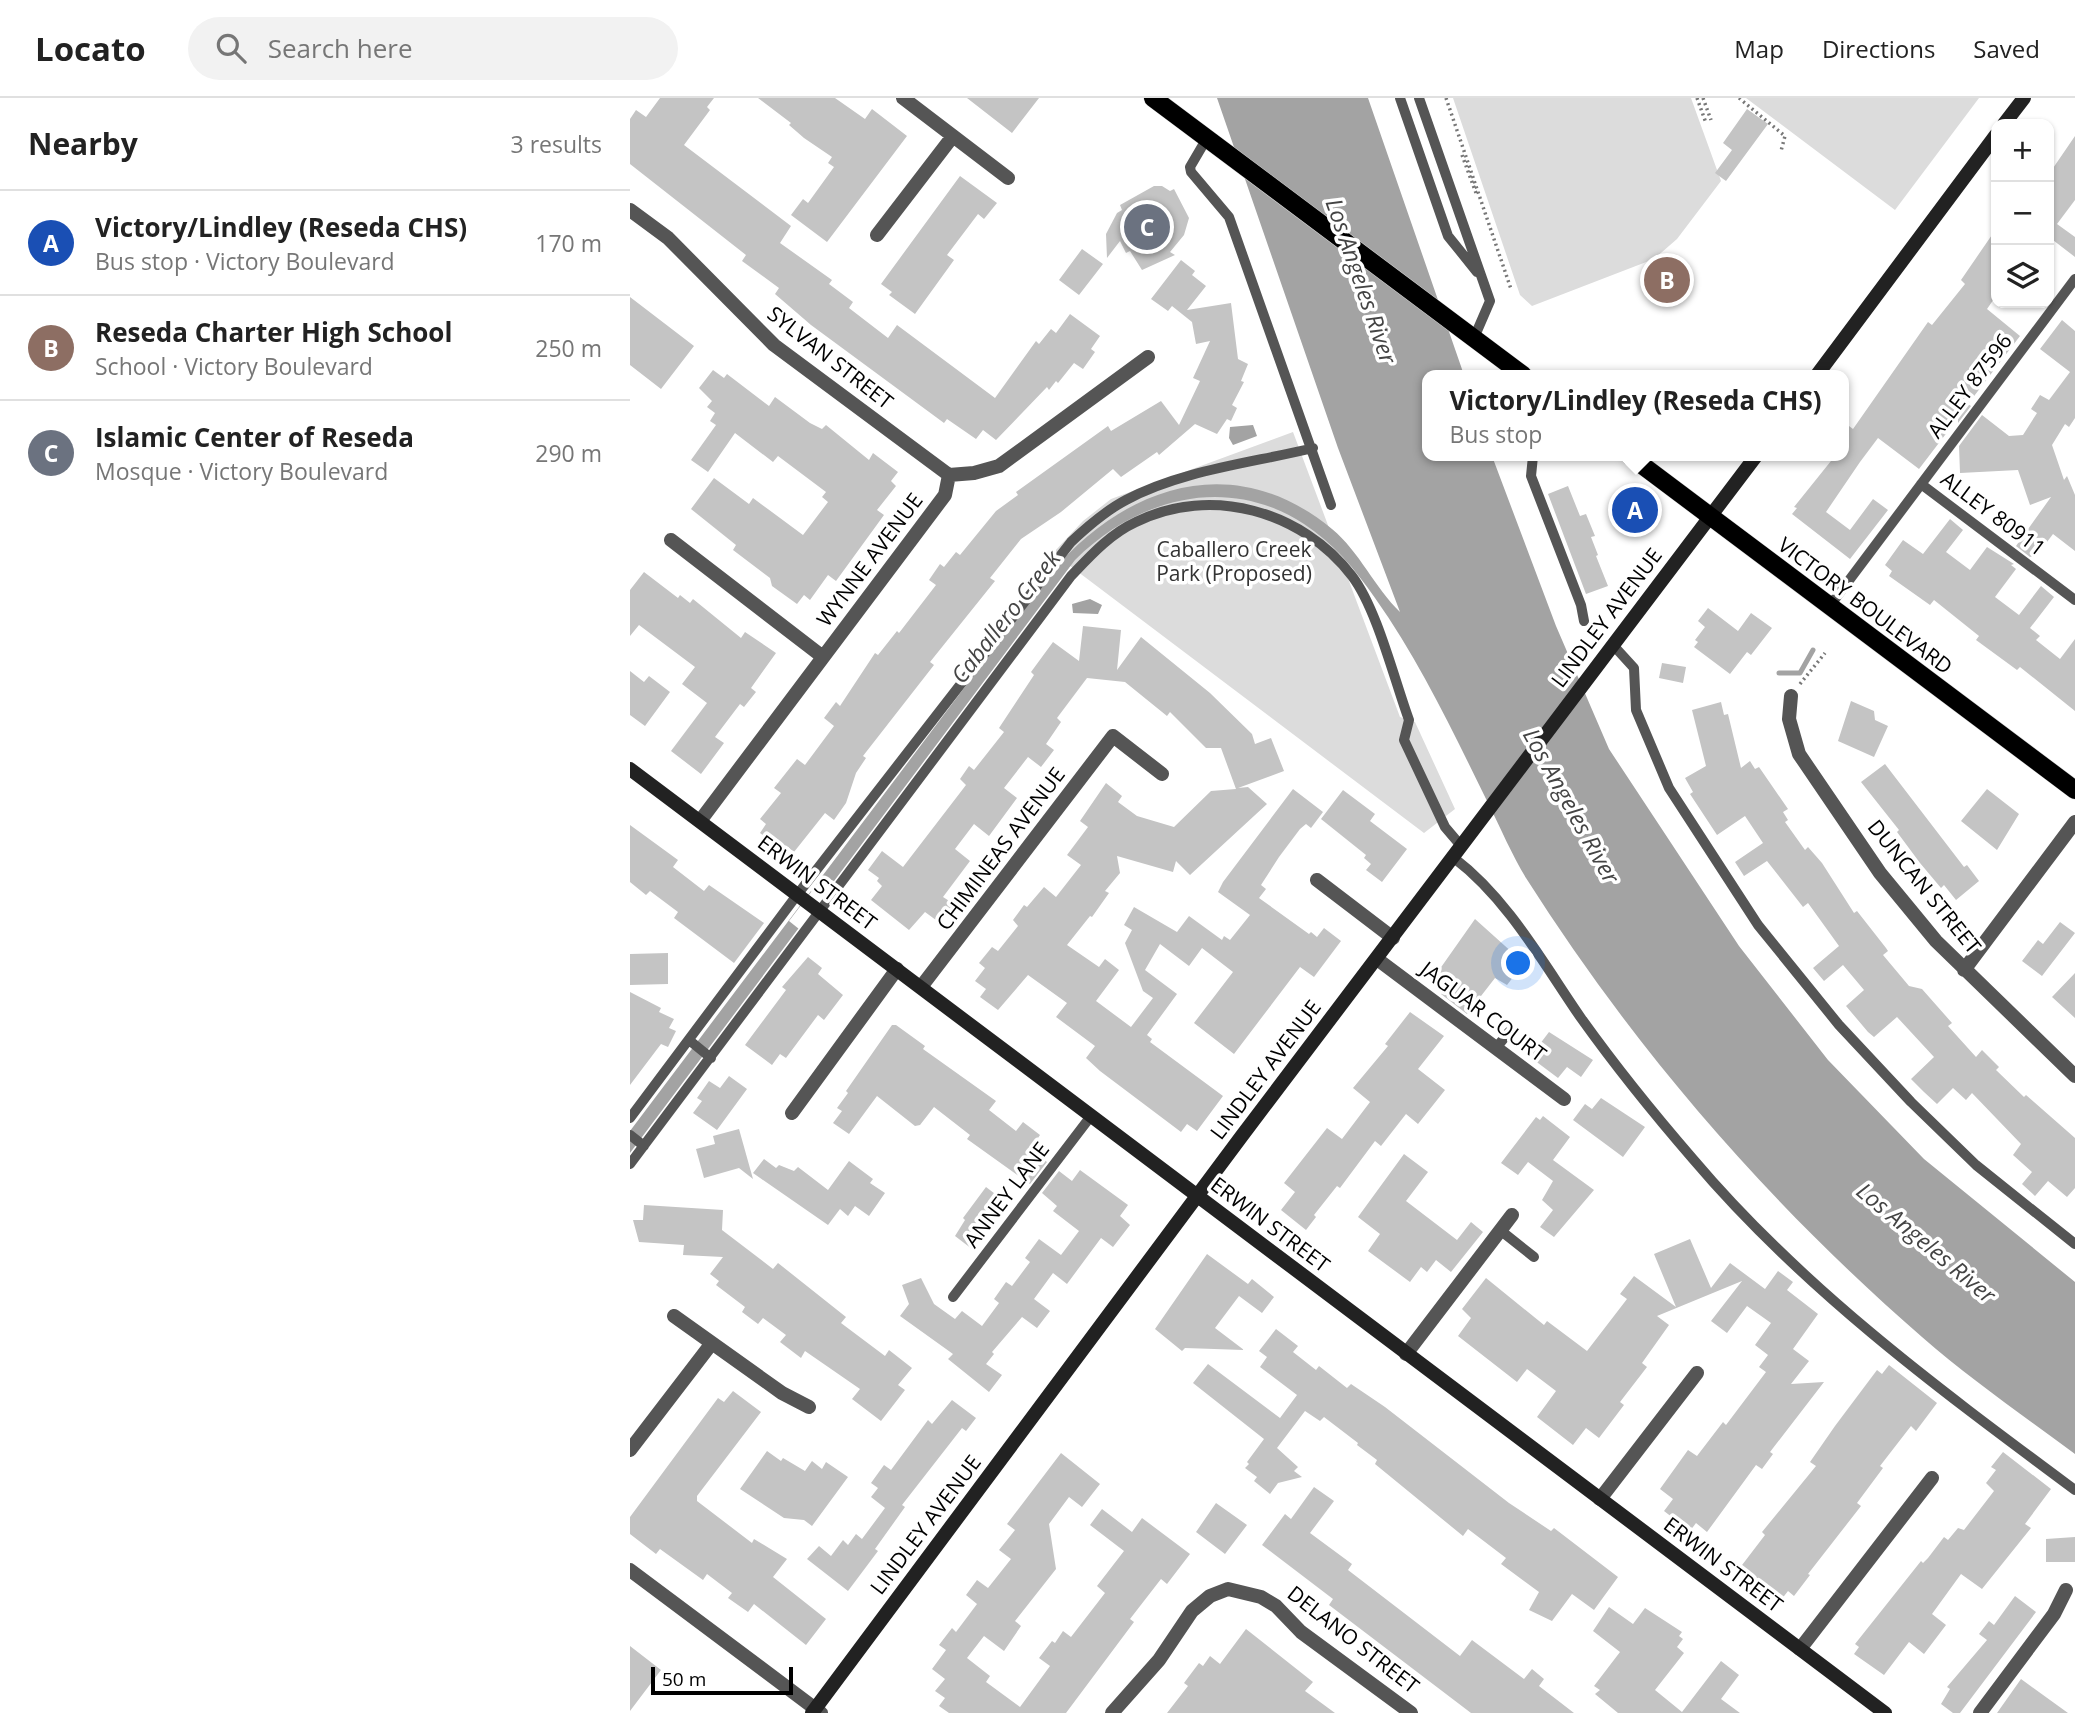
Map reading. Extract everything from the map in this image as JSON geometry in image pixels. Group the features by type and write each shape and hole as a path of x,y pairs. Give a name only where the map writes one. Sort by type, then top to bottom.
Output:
{"main road":[{"path":"1153,98 1516,370"},
{"path":"2008,119 2024,98"},
{"path":"1821,370 1991,142"},
{"name":"VICTORY BOULEVARD","path":"1637,461 2075,790"},
{"name":"LINDLEY AVENUE","path":"816,1712 1196,1196 1752,461"},
{"name":"ERWIN STREET","path":"630,769 1885,1713"}],"street":[{"path":"903,98 1008,178"},
{"path":"877,235 953,136"},
{"name":"SYLVAN STREET","path":"630,210 668,238 774,345 949,475"},
{"path":"949,475 974,473 999,466 1148,356"},
{"name":"WYNNE AVENUE","path":"700,821 945,495 949,475"},
{"path":"671,540 823,657"},
{"name":"DUNCAN STREET","path":"1791,696 1789,719 1799,754 1880,873 1964,970 2075,1076"},
{"name":"CHIMINEAS AVENUE","path":"921,987 1113,736 1162,774"},
{"path":"1964,970 2075,822"},
{"path":"1317,880 1393,938"},
{"name":"JAGUAR COURT","path":"1377,959 1564,1099"},
{"path":"792,1113 897,969"},
{"path":"1406,1354 1512,1215"},
{"path":"674,1316 782,1393 809,1407"},
{"path":"630,1450 712,1343"},
{"path":"1600,1499 1697,1373"},
{"path":"1800,1649 1932,1478"},
{"path":"630,1570 816,1712"},
{"name":"DELANO STREET","path":"1112,1713 1158,1660 1192,1611 1210,1596 1228,1589 1261,1597 1276,1605 1301,1632 1411,1713"},
{"path":"1980,1713 2054,1614 2066,1590"}],"lane":[{"path":"1400,98 1448,236 1480,275"},
{"path":"1419,98 1490,307 1474,338"},
{"path":"1206,138 1190,167 1191,172 1229,217 1331,505"},
{"name":"ALLEY 87596","path":"1829,607 2075,279"},
{"path":"630,1164 709,1056 809,904 1052,564 1096,519 1127,499 1165,484 1313,449"},
{"path":"1532,461 1531,476 1581,605 1584,621"},
{"name":"ALLEY 80911","path":"1921,484 2075,600"},
{"path":"630,1118 809,904 1078,568 1109,538 1136,522 1168,509 1200,503 1227,504 1258,511 1293,525 1323,545 1352,575 1364,594 1409,720 1404,740 1445,827 1601,1047 1694,1161 1804,1275 1914,1371 2075,1490"},
{"path":"1610,649 1634,668 1636,710 1669,788 1758,925 1839,1025 1910,1102 1976,1165 2075,1244"},
{"path":"1496,1048 1509,1032"},
{"path":"691,1042 709,1056"},
{"name":"ANNEY LANE","path":"953,1297 1091,1116"},
{"path":"630,1135 644,1146"},
{"path":"1500,1230 1534,1256"}],"path":[{"path":"1446,98 1511,289"},
{"path":"1697,98 1706,123"},
{"path":"1703,98 1711,120"},
{"path":"1740,98 1785,136 1781,151"},
{"path":"1462,155 1475,193"},
{"path":"1791,696 1825,653"}],"green space":[{"path":"1453,98 1691,98 1721,181 1677,239 1654,259 1532,306 1520,295"},
{"path":"1746,98 1979,98 1895,210"},
{"name":"Caballero Creek Park (Proposed)","path":"1293,432 1400,717 1415,722 1455,809 1424,833 1053,553 1083,521 1111,499"}],"water":[{"name":"Los Angeles River","path":"1217,98 1368,98 1462,370 1422,370 1422,461 1494,461 1556,626 1609,749 1739,946 1828,1060 1924,1159 2075,1282 2075,1454 1959,1368 1922,1337 1811,1233 1758,1179 1708,1122 1612,1004 1526,878 1422,673 1367,587 1343,557 1315,531 1274,508 1244,500 1213,497 1183,500 1154,508 1126,521 1099,539 1075,560 630,1153 630,1131 1050,574 1080,543 1112,518 1146,499 1182,488 1219,484 1257,489 1295,504 1332,529 1400,612 1338,448"},
{"path":"1253,425 1257,436 1233,445 1229,438 1230,427"},
{"path":"1090,599 1102,605 1098,614 1073,613 1072,604"}],"pier":[{"path":"821,879 831,887 799,929 789,921"}],"building":[{"path":"660,98 714,98 707,107 710,110 684,145 791,226 780,243 832,280 829,284 853,302 849,308 888,338 897,325 995,398 1036,341 1039,344 1051,329 1056,333 1070,314 1100,336 1091,349 1095,352 1083,369 1074,363 1058,383 1056,381 1049,390 1047,387 996,440 983,430 976,439 947,419 944,423 811,325 775,294 779,288 742,261 746,255 630,164 630,119 636,110 646,117"},
{"path":"758,98 835,98 865,119 872,109 907,136 827,242 791,215 803,199 808,203 834,167 828,163 832,157 804,138 789,125 791,123"},
{"path":"967,98 1039,98 1012,133"},
{"path":"1747,109 1768,124 1726,181 1715,173 1732,150 1723,143"},
{"path":"2075,136 2075,200 2057,224 2075,237 2075,257 2054,241 2054,167"},
{"path":"960,176 997,203 984,219 978,214 947,255 954,260 915,314 889,295 892,292 881,284"},
{"path":"1154,186 1162,186 1170,191 1174,189 1189,218 1184,235 1170,252 1175,255 1142,270 1130,251 1126,253 1120,241 1107,258 1106,234 1117,213 1122,210 1120,205"},
{"path":"1991,236 1991,303 1987,309 2020,336 1968,404 1971,406 1958,423 1958,418 1919,469 1878,438 1826,512 1850,530 1873,499 1888,510 1850,559 1792,514 1797,508 1794,507 1831,461 1849,461 1849,426 1853,429 1928,322 1932,325 1965,284 1961,280"},
{"path":"1082,249 1103,264 1079,295 1059,280"},
{"path":"1181,260 1195,271 1192,275 1206,286 1187,310 1231,303 1238,359 1248,364 1241,381 1244,382 1232,405 1237,408 1231,421 1227,419 1217,434 1195,424 1159,455 1157,452 1121,477 1113,469 1061,512 1021,539 990,578 995,581 930,662 934,665 863,756 866,758 856,773 846,803 834,820 825,813 794,852 788,847 785,852 760,833 766,824 760,819 781,793 774,788 797,759 805,765 834,726 824,718 836,702 840,706 875,653 878,655 897,631 899,633 936,585 929,580 940,564 944,567 956,552 960,555 996,511 1018,495 1016,492 1108,426 1111,431 1161,401 1179,425 1200,381 1193,378 1210,341 1196,344 1192,322 1172,306 1168,311 1151,299"},
{"path":"630,297 694,346 661,389 630,365"},
{"path":"2062,320 2075,331 2075,418 2069,427 2065,424 2052,445 2064,480 2067,476 2075,495 2075,551 2053,534 2038,554 2030,557 2016,546 2051,497 2030,505 2018,470 1960,473 1959,446 1982,415 2009,436 2023,435 2037,413 2031,409 2040,395 2049,400 2070,372 2040,349"},
{"path":"713,370 724,378 727,374 769,406 775,397 810,423 822,429 826,425 869,460 873,453 898,472 891,481 896,486 877,510 884,515 836,581 828,575 810,600 804,595 797,604 772,586 770,578 733,550 736,545 691,509 714,478 749,504 753,498 803,535 828,502 822,497 826,492 778,456 773,462 735,433 708,472 691,460 716,425 710,421 715,413 707,407 712,401 699,388"},
{"path":"1568,486 1580,516 1586,514 1595,536 1591,537 1608,586 1586,594 1548,494"},
{"path":"1950,519 1963,530 1946,552 1970,570 1987,547 2014,564 2011,565 2016,569 1995,597 2019,615 2041,586 2054,597 2030,628 2040,636 2036,640 2060,659 2075,639 2075,711 2020,667 2017,670 1976,640 1979,636 1934,600 1930,605 1889,576 1892,571 1885,565 1903,540 1923,554"},
{"path":"644,572 678,598 680,595 690,603 693,599 741,638 745,632 776,653 751,688 756,692 744,707 740,704 715,737 724,743 701,774 671,751 707,703 682,684 695,667 639,625 630,636 630,590"},
{"path":"1708,608 1738,631 1751,613 1772,628 1751,655 1747,652 1730,674 1694,647 1698,642 1695,640 1705,627 1698,621"},
{"path":"1083,626 1121,630 1117,670 1141,637 1210,693 1252,734 1255,744 1271,738 1284,771 1238,788 1248,787 1267,804 1190,875 1176,861 1173,872 1117,856 1120,873 1105,891 1109,893 1067,945 1099,967 1105,959 1119,970 1096,1001 1131,1027 1153,998 1143,991 1125,943 1132,930 1124,925 1134,907 1177,932 1189,916 1222,940 1224,936 1230,940 1250,915 1218,892 1223,882 1293,789 1323,812 1311,828 1306,824 1300,829 1279,857 1261,885 1266,889 1259,898 1309,934 1311,932 1317,937 1324,928 1341,941 1314,977 1300,967 1234,1054 1194,1023 1233,972 1202,948 1189,966 1160,944 1145,970 1177,994 1147,1035 1152,1039 1150,1042 1223,1096 1197,1131 1187,1124 1181,1132 1100,1071 1086,1058 1095,1046 1056,1017 1067,1003 1028,975 998,1010 980,997 986,989 975,981 985,968 979,963 992,947 998,951 1018,926 1013,920 1024,905 1027,907 1044,887 1056,897 1081,865 1067,855 1088,827 1080,821 1106,783 1122,796 1118,802 1137,816 1174,827 1211,791 1236,789 1221,748 1206,748 1170,712 1167,716 1125,682 1087,678 1057,718 1061,722 1046,744 1054,750 1041,767 1028,757 1004,788 1017,798 989,836 974,824 955,849 970,861 943,897 954,904 940,923 925,912 909,930 871,900 882,886 877,881 879,878 868,870 882,851 903,867 966,785 960,779 969,766 974,770 1004,732 999,728 1034,675 1031,672 1053,642 1079,661"},
{"path":"1662,663 1686,667 1683,683 1659,678"},
{"path":"630,671 644,682 649,676 670,692 645,726 630,715"},
{"path":"1851,701 1874,711 1875,720 1888,726 1874,757 1838,741"},
{"path":"1721,702 1724,715 1728,714 1741,768 1750,761 1755,769 1759,767 1788,809 1783,812 1788,820 1785,822 1805,850 1808,847 1822,863 1854,913 1857,911 1886,948 1888,951 1883,955 1909,986 1922,989 1952,1023 1948,1026 1976,1057 1982,1050 1999,1067 1996,1070 2024,1097 2026,1095 2075,1138 2075,1188 2067,1197 2048,1181 2035,1196 2022,1184 2032,1172 2013,1155 2021,1144 1972,1093 1966,1100 1953,1088 1937,1104 1911,1079 1934,1057 1897,1017 1874,1037 1868,1032 1846,1006 1864,990 1843,965 1824,981 1813,968 1839,946 1808,903 1803,907 1767,861 1744,876 1735,862 1763,843 1745,816 1717,835 1690,794 1693,792 1685,778 1706,766 1692,710"},
{"path":"1885,764 1964,867 1967,865 1979,881 1956,900 1944,885 1941,888 1920,863 1897,832 1899,830 1861,782"},
{"path":"1987,789 2019,814 1997,850 1961,821"},
{"path":"1343,790 1375,814 1370,821 1407,849 1382,882 1366,870 1371,864 1364,858 1366,855 1321,819"},
{"path":"630,825 678,860 673,867 704,891 709,885 764,923 734,963 674,918 678,912 650,891 646,895 630,882"},
{"path":"1475,919 1524,963 1507,985 1495,978 1467,1014 1441,994 1450,983 1437,973"},
{"path":"2060,922 2075,933 2042,976 2022,961 2038,940 2043,944"},
{"path":"668,953 668,984 630,985 630,954"},
{"path":"808,957 822,968 818,974 843,995 824,1020 818,1015 786,1058 780,1054 772,1065 745,1045 786,990 782,987"},
{"path":"2075,973 2075,1018 2052,997"},
{"path":"630,992 661,1008 659,1012 674,1019 669,1028 676,1031 668,1047 661,1044 630,1085"},
{"path":"1410,1012 1444,1036 1418,1069 1445,1090 1418,1124 1406,1114 1381,1146 1375,1141 1340,1188 1337,1186 1314,1215 1316,1217 1306,1230 1281,1210 1295,1192 1284,1183 1327,1128 1342,1139 1370,1102 1353,1088 1388,1046 1385,1044"},
{"path":"892,1025 896,1025 925,1046 923,1049 996,1101 989,1110 1016,1131 1023,1122 1040,1135 1036,1141 1049,1151 1043,1159 1047,1162 1030,1184 967,1139 970,1135 934,1107 920,1125 915,1126 877,1096 849,1134 833,1123 842,1111 837,1108 848,1093 846,1091"},
{"path":"1549,1032 1593,1060 1581,1077 1567,1067 1558,1078 1530,1057"},
{"path":"729,1076 747,1089 717,1130 693,1113 702,1101 697,1098 709,1081 720,1088"},
{"path":"1601,1098 1645,1127 1623,1157 1573,1120 1585,1104 1592,1109"},
{"path":"1543,1116 1570,1137 1553,1160 1594,1190 1554,1237 1540,1227 1553,1210 1542,1200 1553,1181 1528,1162 1518,1175 1501,1163 1536,1117 1540,1120"},
{"path":"739,1129 753,1179 739,1168 704,1178 696,1149 715,1144 713,1136"},
{"path":"1404,1154 1428,1172 1406,1201 1457,1240 1471,1222 1483,1232 1451,1272 1436,1260 1427,1272 1421,1267 1410,1282 1368,1251 1380,1234 1358,1217"},
{"path":"764,1159 776,1168 779,1165 794,1171 798,1167 828,1190 849,1161 873,1179 870,1183 885,1193 869,1216 855,1206 848,1216 840,1209 828,1225 753,1173"},
{"path":"1080,1170 1128,1205 1120,1216 1130,1225 1113,1247 1101,1238 1067,1284 1053,1273 1034,1299 1050,1311 1037,1328 1022,1317 992,1352 994,1354 986,1364 1002,1375 989,1392 948,1359 953,1354 900,1316 909,1304 902,1285 921,1278 934,1304 955,1319 962,1311 982,1326 999,1303 994,1299 1006,1282 1012,1286 1030,1262 1025,1258 1039,1239 1061,1255 1079,1231 1053,1211 1057,1206 1042,1193 1059,1171 1072,1181"},
{"path":"986,1187 1007,1203 972,1249 955,1236 965,1220 963,1218"},
{"path":"644,1205 723,1210 722,1230 773,1269 778,1263 846,1317 841,1323 885,1356 889,1350 912,1368 898,1385 905,1390 881,1421 852,1399 860,1389 805,1351 801,1358 780,1342 786,1335 763,1318 758,1324 742,1312 745,1307 716,1285 719,1281 710,1274 723,1257 683,1255 684,1245 639,1242 633,1220 643,1220"},
{"path":"1690,1239 1711,1288 1730,1263 1765,1289 1778,1271 1793,1282 1787,1290 1818,1314 1793,1349 1809,1361 1791,1384 1824,1382 1770,1452 1773,1454 1762,1469 1756,1465 1707,1532 1696,1523 1690,1531 1664,1511 1673,1499 1660,1489 1688,1450 1697,1456 1723,1422 1726,1425 1766,1372 1759,1367 1768,1355 1755,1345 1771,1323 1747,1306 1727,1333 1711,1321 1742,1281 1657,1316 1669,1325 1642,1363 1647,1367 1620,1402 1624,1405 1599,1438 1586,1428 1573,1445 1537,1417 1556,1391 1527,1369 1517,1382 1458,1336 1471,1318 1462,1309 1486,1278 1544,1325 1547,1321 1587,1351 1627,1299 1620,1294 1634,1276 1676,1307 1654,1254"},
{"path":"1207,1254 1248,1284 1252,1279 1274,1297 1262,1313 1239,1296 1215,1328 1244,1350 1185,1348 1182,1351 1155,1329"},
{"path":"1276,1329 1298,1346 1293,1352 1316,1370 1319,1366 1347,1388 1351,1384 1385,1407 1509,1503 1551,1531 1554,1528 1618,1577 1594,1610 1572,1594 1552,1621 1529,1610 1539,1592 1501,1564 1506,1558 1468,1529 1463,1536 1375,1464 1377,1460 1324,1417 1320,1421 1305,1411 1277,1448 1298,1467 1294,1471 1302,1477 1278,1483 1270,1494 1254,1481 1257,1477 1245,1468 1264,1439 1193,1383 1208,1364 1280,1418 1297,1395 1260,1367 1267,1357 1259,1351"},
{"path":"1889,1365 1937,1403 1916,1431 1911,1426 1880,1466 1883,1468 1857,1503 1861,1506 1794,1596 1788,1591 1781,1600 1739,1569 1765,1535 1762,1532 1816,1466 1810,1462 1835,1426 1877,1370 1882,1374"},
{"path":"733,1391 761,1412 697,1496 697,1501 752,1543 754,1539 787,1559 773,1577 826,1619 806,1645 754,1604 748,1612 728,1598 732,1593 707,1574 703,1580 660,1549 656,1554 630,1534 630,1517 718,1398 724,1402"},
{"path":"952,1400 976,1418 966,1431 962,1428 902,1505 905,1507 875,1549 878,1551 848,1591 807,1559 819,1546 831,1556 843,1540 848,1545 856,1534 862,1539 885,1508 871,1497 878,1488 871,1483 884,1465 891,1470 928,1420 932,1424"},
{"path":"767,1451 781,1461 783,1458 805,1471 812,1461 822,1469 826,1462 848,1477 812,1526 804,1520 784,1518 740,1489"},
{"path":"2003,1452 2051,1489 2025,1524 2031,1528 1982,1589 1961,1574 1932,1614 1946,1625 1924,1654 1909,1642 1884,1675 1854,1654 1859,1647 1855,1644 1921,1561 1923,1563 1928,1558 1944,1537 1948,1540 1958,1528 1964,1530 1994,1491 1986,1483 1996,1470 1991,1467"},
{"path":"1061,1453 1100,1484 1082,1507 1069,1497 1049,1524 1056,1569 1015,1621 1021,1626 1004,1651 984,1636 967,1658 990,1676 986,1682 1020,1707 1050,1666 1039,1658 1063,1631 1071,1637 1105,1593 1097,1586 1124,1551 1090,1525 1102,1509 1132,1532 1142,1518 1190,1554 1167,1584 1161,1579 1130,1619 1134,1622 1066,1713 949,1713 939,1706 945,1698 935,1691 945,1679 932,1669 946,1650 939,1645 952,1628 956,1632 977,1604 966,1595 977,1580 988,1588 1011,1559 999,1550 1015,1530 1007,1524"},
{"path":"1314,1487 1334,1501 1310,1533 1352,1564 1348,1570 1460,1656 1472,1640 1524,1679 1532,1669 1544,1679 1539,1686 1574,1713 1471,1713 1329,1605 1333,1599 1262,1545 1285,1514 1291,1519"},
{"path":"1216,1503 1247,1525 1225,1554 1196,1532"},
{"path":"2075,1537 2075,1562 2046,1562 2046,1539"},
{"path":"2015,1596 2036,1612 1960,1713 1953,1713 1941,1704 1950,1689 1947,1687 1987,1640 1979,1634 1989,1621 1994,1625"},
{"path":"1609,1607 1633,1624 1645,1608 1682,1632 1679,1636 1683,1639 1677,1647 1684,1653 1655,1690 1682,1712 1721,1661 1739,1675 1721,1699 1740,1713 1618,1713 1595,1694 1600,1690 1594,1686 1620,1652 1593,1631"},
{"path":"1246,1629 1313,1682 1305,1691 1335,1713 1167,1713 1188,1686 1184,1683 1199,1663 1203,1666 1210,1656 1220,1664"},
{"path":"630,1646 661,1670 630,1711"},
{"path":"2021,1679 2068,1713 1997,1713"}],"waterway":[{"path":"1779,673 1800,673 1813,650"}],"place":[{"name":"Islamic Center of Reseda","path":"1147,227"},
{"name":"Reseda Charter High School","path":"1667,280"},
{"name":"Victory/Lindley (Reseda CHS)","path":"1635,510"}],"water label":[{"name":"Caballero Creek","path":"1006,617"}]}
